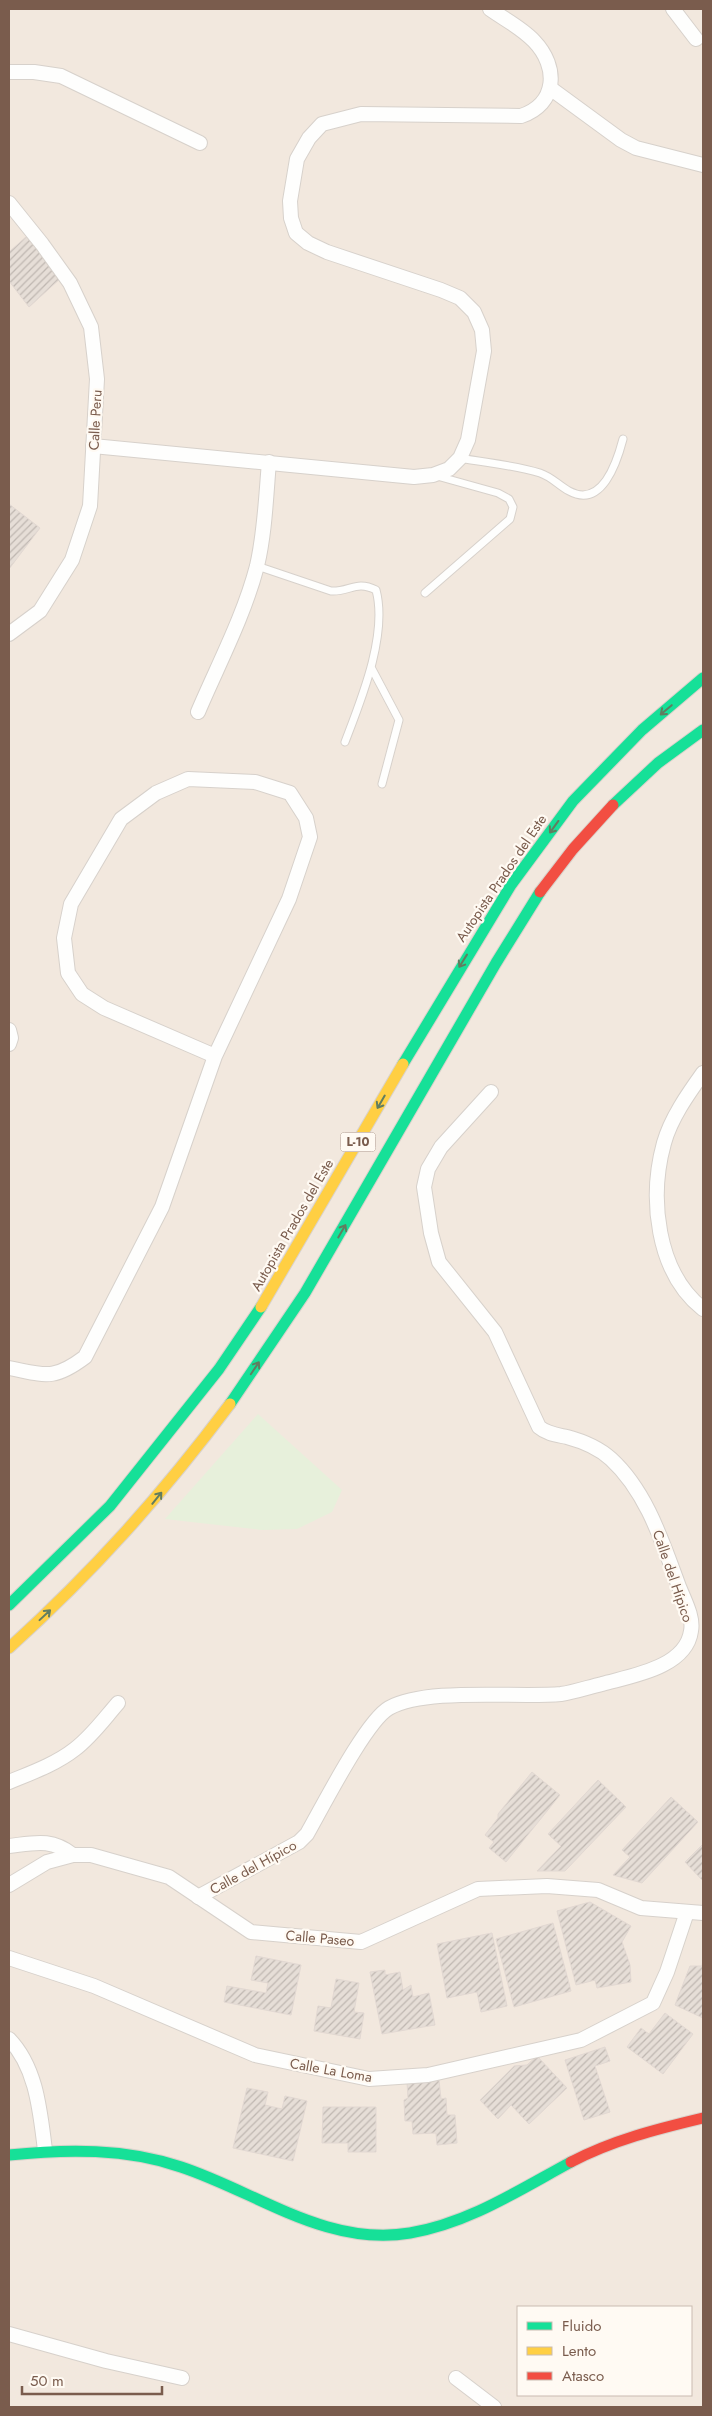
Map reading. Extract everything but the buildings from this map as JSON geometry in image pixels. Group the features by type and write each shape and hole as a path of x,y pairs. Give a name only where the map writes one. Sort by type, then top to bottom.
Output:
{"main road":[{"name":"Autopista Prados del Este","path":"9,1605 110,1506 219,1368 267,1297 458,970 511,885 573,801 642,730 703,678"},
{"name":"L-10","path":"9,1648 79,1584 140,1520 193,1454 245,1383 295,1310 483,984 539,893 622,796 671,753 703,730"},
{"path":"9,2155 45,2150 134,2154 165,2161 203,2175 297,2219 331,2230 380,2235 431,2229 464,2218 498,2203 589,2152 647,2132 703,2118"}],"street":[{"path":"93,446 414,477 433,475 449,469 460,458 468,440 484,351 482,330 474,312 460,298 441,290 357,264 308,243 296,232 291,218 292,181 297,159 309,138 322,124 361,114 521,116 533,112 543,104 550,88 551,74 545,57 534,41 490,9"},
{"path":"673,9 696,39"},
{"path":"9,72 34,72 61,76 200,143"},
{"path":"550,88 621,140 636,148 703,165"},
{"name":"Calle Peru","path":"9,203 70,283 91,327 97,379 90,506 72,560 40,611 9,634"},
{"path":"198,712 243,607 257,566 262,540 269,462"},
{"path":"9,1368 51,1376 70,1369 85,1357 162,1207 215,1056 289,899 310,837 306,818 290,793 255,782 188,779 156,793 121,819 71,904 64,938 68,973 82,994 104,1008 215,1056"},
{"path":"9,1030 11,1038 9,1044"},
{"path":"703,1073 688,1094 665,1141 658,1174 658,1212 663,1246 678,1282 703,1309"},
{"name":"Calle del Hípico","path":"198,1897 299,1842 307,1834 375,1720 387,1709 417,1698 563,1694 652,1671 664,1665 676,1655 686,1644 692,1631 690,1616 658,1530 642,1499 620,1468 609,1457 582,1442 547,1432 539,1427 495,1332 444,1270 435,1254 424,1187 428,1169 441,1147 491,1092"},
{"path":"9,1782 44,1768 75,1750 118,1703"},
{"path":"9,1846 54,1844 74,1856"},
{"name":"Calle Paseo","path":"9,1885 47,1862 74,1856 91,1855 169,1877 251,1932 362,1942 478,1889 546,1886 598,1890 641,1908 703,1913"},
{"name":"Calle La Loma","path":"9,1958 94,1986 255,2056 369,2079 428,2074 581,2040 653,2003 667,1972 687,1912"},
{"path":"9,2039 19,2050 28,2069 36,2096 45,2150"},
{"path":"9,2334 106,2361 182,2378"},
{"path":"456,2378 494,2407"}],"lane":[{"path":"460,458 532,471 548,476 569,491 584,495 598,490 610,477 618,460 623,439"},
{"path":"425,593 510,519 513,507 509,499 498,493 433,475"},
{"path":"257,566 331,591 341,592 365,584 376,590 379,602 372,669 345,742"},
{"path":"372,669 399,720 382,784"}],"shaded area":[{"path":"9,9 703,9 703,2407 9,2407"}],"green space":[{"path":"258,1414 342,1490 332,1512 297,1529 262,1530 165,1519"}],"traffic: fast":[{"path":"403,1064 511,885 573,801 642,730 703,678"},
{"path":"613,805 658,763 703,730"},
{"path":"230,1404 305,1293 496,963 540,892"},
{"path":"9,1605 110,1506 219,1369 261,1307"},
{"path":"9,2155 74,2151 139,2156 181,2167 292,2215 321,2225 349,2232 379,2235 410,2233 453,2222 513,2194 571,2162"}],"traffic: slow":[{"path":"261,1307 403,1064"},
{"path":"9,1648 70,1590 126,1532 230,1404"}],"traffic: jam":[{"path":"540,892 573,849 613,805"},
{"path":"571,2162 619,2141 703,2118"}]}
